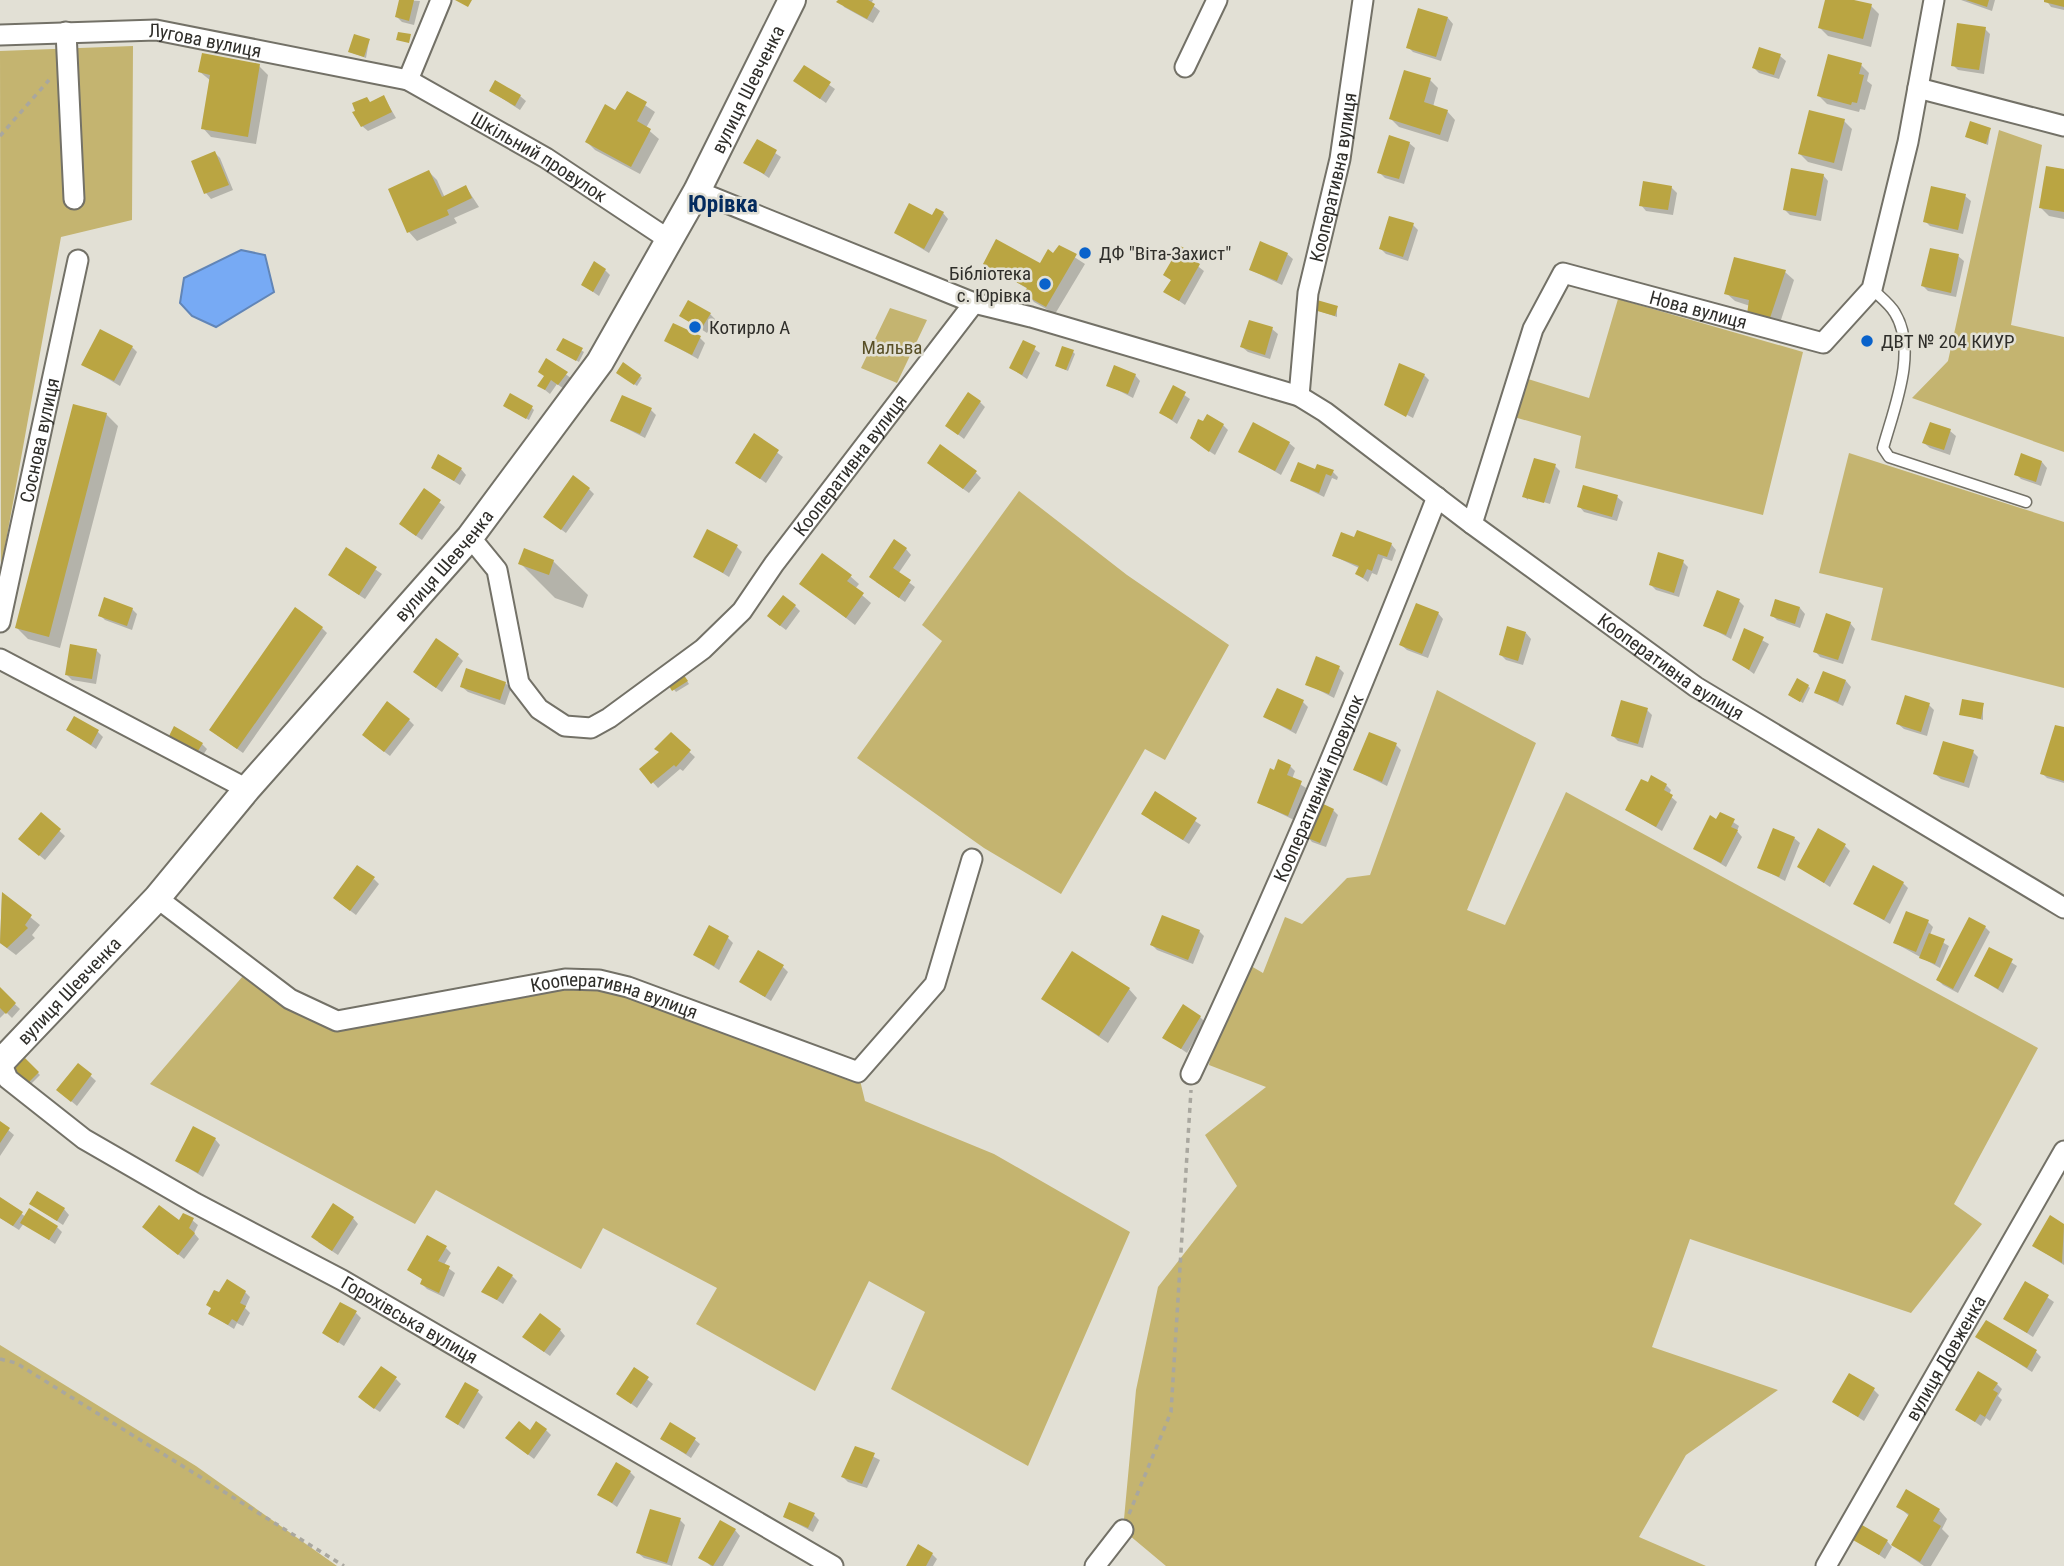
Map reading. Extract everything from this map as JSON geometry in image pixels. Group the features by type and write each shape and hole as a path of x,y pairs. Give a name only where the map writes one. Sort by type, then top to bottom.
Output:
{"street":[{"path":"408,79 442,0"},
{"name":"вулиця Шевченка","path":"0,1061 156,898 247,789 470,537 600,362 697,191 792,0"},
{"path":"1185,67 1217,0"},
{"name":"Кооперативна вулиця","path":"1299,396 1308,293 1340,159 1358,16 1363,0"},
{"name":"Нова вулиця","path":"1472,524 1533,329 1563,273 1823,343 1872,289 1918,88 1934,0"},
{"name":"Лугова вулиця","path":"0,35 156,30 408,79"},
{"path":"66,32 74,199"},
{"name":"Шкільний провулок","path":"408,79 546,158 668,239"},
{"path":"1918,88 2064,126"},
{"name":"Кооперативна вулиця","path":"697,191 974,303 1031,317 1299,396 1325,412 1472,524 1696,687 2064,908"},
{"name":"Соснова вулиця","path":"0,622 78,260"},
{"name":"Кооперативна вулиця","path":"470,537 498,570 519,683 539,709 565,726 591,728 609,718 703,649 743,611 775,564 974,303"},
{"name":"Кооперативний провулок","path":"1191,1074 1268,911 1349,723 1437,497"},
{"path":"0,659 247,789"},
{"name":"Кооперативна вулиця","path":"156,898 290,999 337,1021 565,979 599,980 628,988 858,1072 935,984 972,859"},
{"name":"Горохівська вулиця","path":"0,1061 8,1079 84,1139 195,1203 342,1280 833,1566"},
{"name":"вулиця Довженка","path":"1826,1566 2064,1151"},
{"path":"1095,1566 1122,1530"}],"lane":[{"path":"1872,289 1895,312 1905,339 1899,389 1883,448 1889,457 2026,502"}],"path":[{"path":"0,136 67,58"},
{"path":"1122,1530 1171,1412 1189,1157 1191,1074"},
{"path":"0,1359 16,1363 344,1566"}],"green space":[{"path":"133,46 132,220 61,237 1,569 0,51"},
{"path":"1999,130 2042,145 2011,325 2064,337 2064,452 1912,398 1948,361"},
{"path":"1618,299 1803,352 1763,515 1575,468 1581,436 1514,417 1528,379 1589,398"},
{"name":"Мальва","path":"890,308 927,320 897,383 861,368"},
{"path":"1849,453 2064,522 2064,688 1871,640 1883,588 1819,573"},
{"path":"1019,491 1127,575 1229,645 1165,760 1145,749 1061,894 984,848 857,758 942,641 922,625"},
{"path":"1437,690 1536,743 1467,910 1505,925 1566,792 2038,1048 1954,1204 1982,1224 1911,1313 1690,1239 1652,1347 1778,1390 1686,1455 1639,1537 1706,1566 1166,1566 1123,1530 1136,1390 1158,1287 1237,1186 1205,1135 1266,1087 1209,1065 1213,1043 1251,966 1263,973 1285,917 1302,924 1347,878 1370,875"},
{"path":"249,969 337,1021 599,980 858,1072 865,1101 994,1154 1130,1232 1028,1466 891,1389 925,1312 869,1281 815,1391 696,1324 717,1288 603,1228 581,1269 436,1190 415,1224 150,1084"},
{"path":"0,1345 196,1466 337,1566 0,1566"}],"water":[{"path":"241,250 265,255 274,292 216,327 192,316 180,303 184,278"}],"building":[{"path":"399,0 414,0 409,21 395,17"},
{"path":"455,0 472,0 468,7"},
{"path":"868,0 875,4 867,19 836,2"},
{"path":"1825,0 1854,0 1872,4 1863,39 1818,28"},
{"path":"1966,0 1989,0 1987,7"},
{"path":"2064,0 2064,7 2044,2"},
{"path":"1418,8 1448,17 1436,57 1406,48"},
{"path":"1957,23 1986,27 1979,70 1951,66"},
{"path":"398,32 411,34 409,43 396,40"},
{"path":"354,34 370,39 364,57 348,52"},
{"path":"1759,47 1781,54 1774,75 1752,68"},
{"path":"202,53 260,64 248,137 201,129 210,75 198,72"},
{"path":"1828,54 1862,63 1859,74 1864,75 1857,103 1852,102 1851,105 1817,96"},
{"path":"804,65 831,82 820,99 793,81"},
{"path":"1404,70 1431,78 1424,102 1448,110 1440,135 1389,119"},
{"path":"495,80 521,95 515,106 489,91"},
{"path":"627,91 647,102 637,121 651,129 631,167 585,142 605,104 615,110"},
{"path":"384,95 392,112 361,127 352,112 355,111 352,103 367,97 370,102"},
{"path":"1809,110 1845,119 1834,163 1798,154"},
{"path":"1970,121 1991,128 1986,144 1965,137"},
{"path":"1389,135 1410,142 1399,179 1377,173"},
{"path":"757,139 777,150 764,174 743,163"},
{"path":"215,151 229,185 204,194 191,161"},
{"path":"2046,166 2064,169 2064,212 2039,208"},
{"path":"1791,168 1824,174 1816,216 1783,210"},
{"path":"429,170 442,197 466,185 472,198 447,210 449,215 407,233 388,189"},
{"path":"1643,181 1672,186 1668,210 1639,206"},
{"path":"1931,186 1966,194 1958,230 1923,222"},
{"path":"909,203 932,215 936,208 944,212 924,249 894,233"},
{"path":"1389,216 1414,223 1403,257 1379,249"},
{"path":"996,239 1040,263 1048,249 1053,253 1059,245 1077,254 1046,307 1023,294 1027,288 983,264"},
{"path":"1260,241 1288,253 1277,281 1249,270"},
{"path":"1180,246 1188,250 1185,255 1200,264 1179,301 1163,292 1171,280 1163,275"},
{"path":"1930,248 1959,254 1951,293 1921,286"},
{"path":"1734,257 1786,270 1770,318 1747,314 1749,300 1724,294"},
{"path":"594,261 606,269 593,292 581,285"},
{"path":"688,300 711,313 701,329 679,316"},
{"path":"1317,300 1338,306 1335,316 1314,310"},
{"path":"1249,320 1273,327 1265,355 1240,347"},
{"path":"673,323 701,336 692,355 664,341"},
{"path":"100,329 133,346 114,381 81,365"},
{"path":"563,338 583,348 576,361 556,350"},
{"path":"1023,340 1036,346 1022,375 1009,368"},
{"path":"1062,346 1074,350 1066,370 1055,366"},
{"path":"546,358 568,372 558,385 551,380 545,390 537,386 544,376 538,372"},
{"path":"623,362 641,375 634,385 616,373"},
{"path":"1399,363 1425,374 1406,417 1384,405"},
{"path":"1114,365 1136,374 1128,394 1106,386"},
{"path":"1173,385 1186,392 1172,420 1159,413"},
{"path":"968,392 981,401 958,435 945,426"},
{"path":"510,393 533,406 526,419 503,406"},
{"path":"622,395 652,408 640,434 610,421"},
{"path":"73,404 107,413 49,637 15,628"},
{"path":"1207,414 1224,424 1209,452 1190,438 1198,419 1203,421"},
{"path":"1253,422 1290,442 1275,471 1238,452"},
{"path":"1930,422 1951,429 1944,450 1922,443"},
{"path":"754,433 779,450 760,479 735,463"},
{"path":"940,444 977,471 963,489 927,463"},
{"path":"2021,453 2042,461 2036,482 2014,475"},
{"path":"438,454 462,468 454,481 431,468"},
{"path":"1534,458 1556,464 1544,503 1522,497"},
{"path":"1298,462 1315,469 1317,464 1334,470 1331,476 1326,474 1319,493 1290,481"},
{"path":"573,475 590,488 561,530 543,517"},
{"path":"1583,485 1618,495 1612,517 1577,507"},
{"path":"424,488 441,500 416,536 399,524"},
{"path":"707,529 738,545 723,573 693,557"},
{"path":"1357,530 1392,543 1387,557 1378,554 1372,571 1367,569 1363,578 1355,574 1359,566 1332,556 1341,532 1354,537"},
{"path":"894,539 907,548 893,568 911,580 899,598 869,577"},
{"path":"346,547 377,567 359,595 328,575"},
{"path":"524,548 554,560 549,575 518,564"},
{"path":"1658,552 1684,560 1674,593 1649,585"},
{"path":"822,553 852,575 847,581 864,593 846,618 799,584"},
{"path":"1717,590 1740,599 1726,635 1703,626"},
{"path":"783,595 796,605 780,626 767,616"},
{"path":"104,597 133,608 127,626 98,616"},
{"path":"1775,599 1800,607 1795,624 1770,616"},
{"path":"1416,603 1439,612 1422,654 1399,645"},
{"path":"295,607 323,627 237,749 209,730"},
{"path":"1826,613 1851,622 1838,660 1813,652"},
{"path":"1507,626 1526,632 1518,661 1499,655"},
{"path":"1744,628 1764,637 1749,670 1732,660"},
{"path":"436,638 459,654 436,688 413,672"},
{"path":"70,644 97,649 92,679 65,675"},
{"path":"1316,656 1340,666 1329,694 1305,685"},
{"path":"466,668 506,682 500,700 460,687"},
{"path":"681,671 688,681 672,691 666,681"},
{"path":"1823,671 1846,680 1838,702 1814,693"},
{"path":"1797,678 1809,685 1800,702 1788,695"},
{"path":"1277,688 1304,700 1291,730 1263,717"},
{"path":"1905,695 1930,703 1921,732 1896,724"},
{"path":"1962,699 1984,703 1981,719 1959,715"},
{"path":"1621,700 1648,708 1638,744 1611,736"},
{"path":"387,701 410,719 384,752 362,735"},
{"path":"74,716 99,730 91,745 66,730"},
{"path":"2055,725 2064,727 2064,781 2040,774"},
{"path":"174,726 203,743 196,754 168,738"},
{"path":"671,732 691,750 676,767 674,765 651,784 639,769 659,752 654,749"},
{"path":"1369,732 1397,743 1382,782 1353,770"},
{"path":"1943,741 1974,750 1964,783 1933,774"},
{"path":"1278,759 1291,765 1287,775 1302,781 1288,816 1257,803 1270,768 1274,770"},
{"path":"1651,775 1667,784 1664,790 1673,795 1656,827 1625,810 1641,779 1648,782"},
{"path":"1155,791 1197,818 1183,840 1141,814"},
{"path":"1319,802 1334,809 1320,843 1305,837"},
{"path":"41,812 61,829 39,856 18,839"},
{"path":"1720,812 1735,819 1731,827 1738,830 1721,863 1693,849 1710,815 1716,819"},
{"path":"1773,828 1795,837 1779,877 1757,868"},
{"path":"1818,828 1846,844 1824,883 1797,867"},
{"path":"357,865 375,877 350,911 333,898"},
{"path":"1873,865 1904,882 1884,920 1853,904"},
{"path":"2,892 32,915 25,925 28,928 7,948 0,943"},
{"path":"1906,911 1929,920 1916,952 1893,943"},
{"path":"1162,915 1200,930 1188,960 1150,945"},
{"path":"1969,917 1986,926 1953,989 1936,980"},
{"path":"709,925 729,936 714,966 693,955"},
{"path":"1929,933 1945,939 1935,964 1919,958"},
{"path":"1989,947 2013,959 1998,989 1974,976"},
{"path":"758,950 784,965 765,997 739,982"},
{"path":"1072,951 1130,988 1099,1036 1041,999"},
{"path":"0,987 16,1003 6,1014 0,1008"},
{"path":"1183,1004 1201,1016 1181,1049 1162,1038"},
{"path":"25,1058 39,1072 26,1085 12,1071"},
{"path":"78,1063 92,1074 71,1102 56,1090"},
{"path":"0,1121 10,1128 0,1143"},
{"path":"193,1126 216,1138 198,1173 175,1161"},
{"path":"37,1191 65,1208 57,1221 29,1204"},
{"path":"0,1197 23,1212 13,1226 0,1218"},
{"path":"333,1203 354,1217 332,1251 311,1237"},
{"path":"159,1205 179,1220 183,1213 194,1218 189,1228 195,1233 178,1255 142,1227"},
{"path":"29,1208 58,1226 49,1240 20,1223"},
{"path":"2050,1215 2064,1224 2062,1263 2032,1246"},
{"path":"427,1235 447,1246 438,1261 450,1266 439,1293 420,1284 422,1279 407,1270"},
{"path":"498,1266 513,1275 497,1300 481,1292"},
{"path":"227,1279 246,1291 240,1303 246,1306 237,1322 232,1319 228,1325 208,1314 211,1308 206,1305 214,1290 219,1292"},
{"path":"2025,1281 2049,1295 2027,1333 2003,1319"},
{"path":"340,1302 357,1311 338,1343 322,1333"},
{"path":"540,1313 561,1329 544,1352 522,1337"},
{"path":"1986,1320 2037,1350 2027,1368 1975,1337"},
{"path":"381,1366 397,1377 374,1409 358,1397"},
{"path":"634,1367 649,1377 631,1404 616,1394"},
{"path":"1978,1371 1998,1383 1993,1390 1998,1393 1985,1417 1980,1414 1975,1422 1955,1410"},
{"path":"1849,1373 1875,1388 1858,1417 1832,1402"},
{"path":"465,1382 479,1390 458,1425 445,1417"},
{"path":"519,1421 530,1430 536,1421 547,1429 528,1455 505,1438"},
{"path":"670,1422 696,1438 686,1454 660,1439"},
{"path":"855,1446 875,1453 862,1484 841,1477"},
{"path":"616,1462 631,1471 612,1503 597,1495"},
{"path":"1906,1489 1940,1509 1933,1521 1941,1526 1920,1562 1891,1545 1909,1514 1896,1507"},
{"path":"789,1502 815,1513 808,1528 783,1517"},
{"path":"650,1509 681,1518 667,1563 636,1553"},
{"path":"720,1520 736,1529 713,1566 698,1558"},
{"path":"1862,1525 1888,1540 1879,1555 1853,1540"},
{"path":"918,1544 933,1553 926,1566 906,1566"}],"place":[{"name":"ДФ \"Віта-Захист\"","path":"1085,253"},
{"name":"Бібліотека с. Юрівка","path":"1045,284"},
{"name":"Котирло А","path":"695,327"},
{"name":"ДВТ № 204 КИУР","path":"1867,341"}],"district":[{"name":"Юрівка","path":"723,204"}]}
